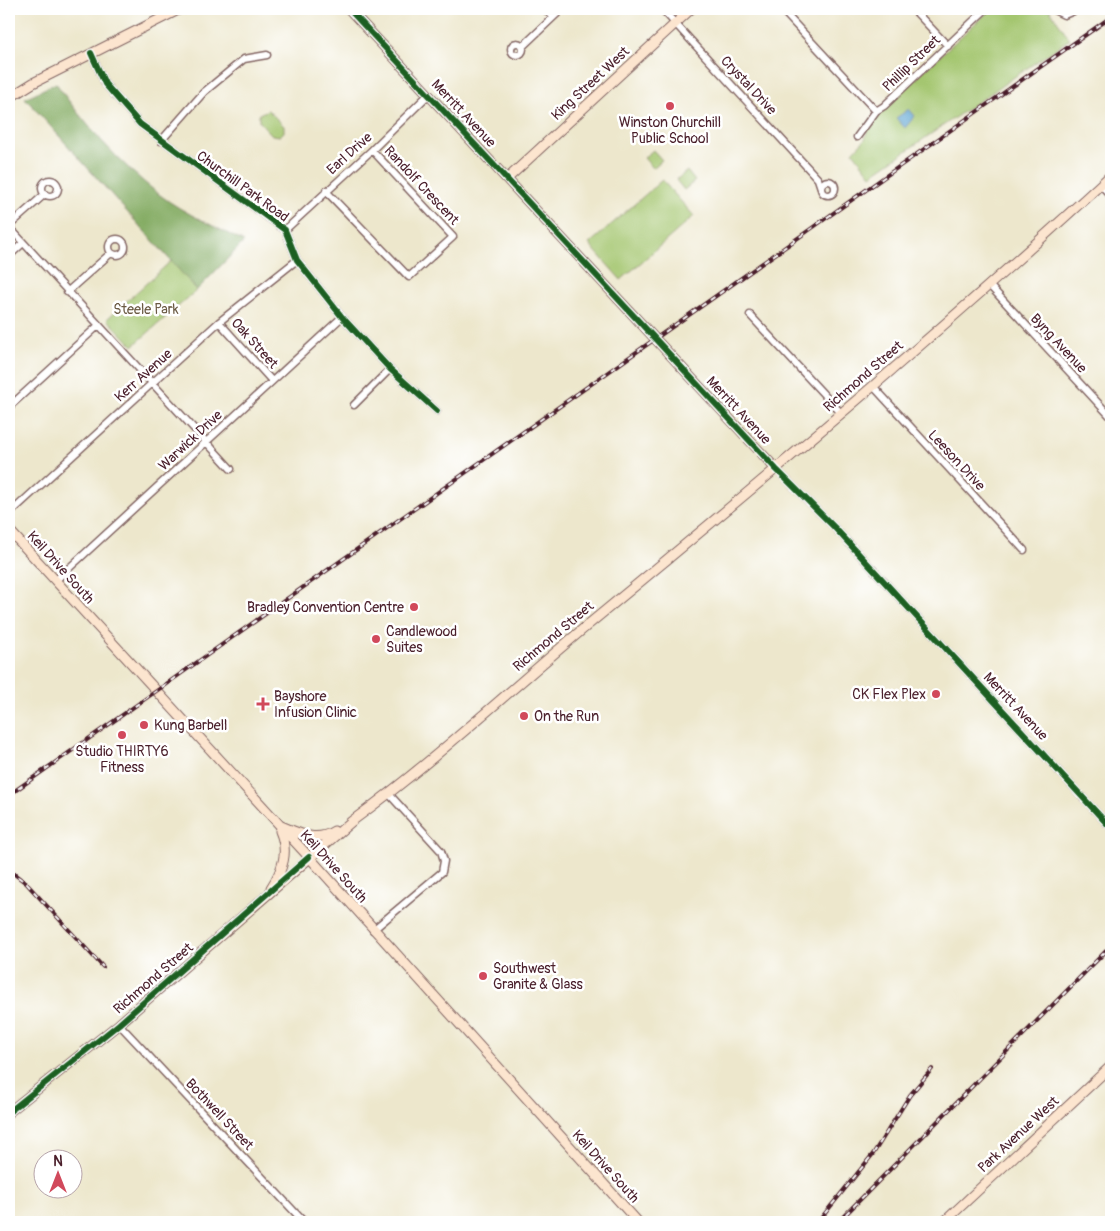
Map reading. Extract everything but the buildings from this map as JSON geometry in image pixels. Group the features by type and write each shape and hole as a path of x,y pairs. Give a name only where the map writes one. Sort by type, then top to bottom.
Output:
{"main road":[{"path":"9,98 91,53 180,9"},
{"name":"Merritt Avenue","path":"349,9 508,178 776,469"},
{"name":"King Street West","path":"508,178 690,9"},
{"name":"Richmond Street","path":"9,1112 118,1024 266,897 309,857 352,821 389,794 528,674 776,469 989,285 1111,175"},
{"name":"Keil Drive South","path":"9,530 278,826 309,857 638,1222"},
{"path":"278,826 312,837 328,835 352,821"},
{"path":"266,897 285,861 285,842 278,826"},
{"name":"Park Avenue West","path":"944,1222 1111,1066"}],"street":[{"path":"545,9 553,17"},
{"path":"523,46 562,9"},
{"name":"Crystal Drive","path":"662,9 817,177 821,188"},
{"path":"781,9 876,111"},
{"path":"913,9 948,46"},
{"name":"Phillip Street","path":"858,137 876,111 884,106 986,9"},
{"path":"1052,9 1064,15 1078,9"},
{"name":"Churchill Park Road","path":"91,53 110,91 140,124 161,142 284,230 297,260 342,317 390,369 437,411"},
{"path":"161,142 204,92 230,70 244,59 267,55"},
{"name":"Earl Drive","path":"284,230 372,150 429,94"},
{"name":"Randolf Crescent","path":"326,191 409,277 453,237 372,150"},
{"name":"Crystal Drive","path":"817,177 828,181"},
{"path":"828,181 835,187 833,194 826,195 821,188 823,183 828,181"},
{"path":"1101,185 1111,196"},
{"path":"44,194 9,226 67,292 231,470"},
{"path":"9,256 23,243"},
{"path":"67,292 111,253"},
{"name":"Kerr Avenue","path":"9,514 219,322 297,260"},
{"name":"Byng Avenue","path":"989,285 1111,417"},
{"path":"750,315 841,413"},
{"name":"Warwick Drive","path":"55,581 342,317"},
{"name":"Oak Street","path":"219,322 272,381"},
{"path":"9,407 99,325"},
{"path":"354,405 390,369"},
{"name":"Leeson Drive","path":"873,386 1024,550"},
{"name":"Merritt Avenue","path":"776,469 834,527 1111,828"},
{"path":"373,930 442,872 444,861 441,851 389,794"},
{"name":"Bothwell Street","path":"118,1024 304,1222"}],"green space":[{"path":"991,9 1049,9 1070,39 871,175 853,152 865,139 869,123 875,115"},
{"path":"56,83 78,113 104,143 145,183 180,208 244,242 197,290 25,98"},
{"path":"268,110 284,126 284,132 280,136 272,135 259,121 259,114"},
{"path":"653,150 662,160 653,168 644,158"},
{"path":"687,171 695,181 684,190 676,180"},
{"path":"662,180 694,216 621,280 589,244"},
{"name":"Steele Park","path":"172,260 197,290 133,346 107,319"}],"water":[{"path":"909,109 915,116 905,128 896,118"}],"railway":[{"path":"9,795 1111,17"},
{"path":"9,870 26,883 103,967"},
{"path":"838,1222 1111,946"},
{"path":"818,1222 873,1154 910,1095 932,1069"}],"cycle path":[{"path":"349,9 776,469 834,527 1111,828"},
{"path":"91,53 105,84 140,124 285,230 297,260 342,317 390,369 437,411"},
{"path":"9,1112 119,1024 309,857"}],"place":[{"name":"Winston Churchill Public School","path":"670,106"},
{"name":"Bradley Convention Centre","path":"414,607"},
{"name":"Candlewood Suites","path":"376,639"},
{"name":"CK Flex Plex","path":"936,694"},
{"name":"Bayshore Infusion Clinic","path":"263,704"},
{"name":"On the Run","path":"524,716"},
{"name":"Kung Barbell","path":"144,725"},
{"name":"Studio THIRTY6 Fitness","path":"122,735"},
{"name":"Southwest Granite & Glass","path":"483,976"}]}
